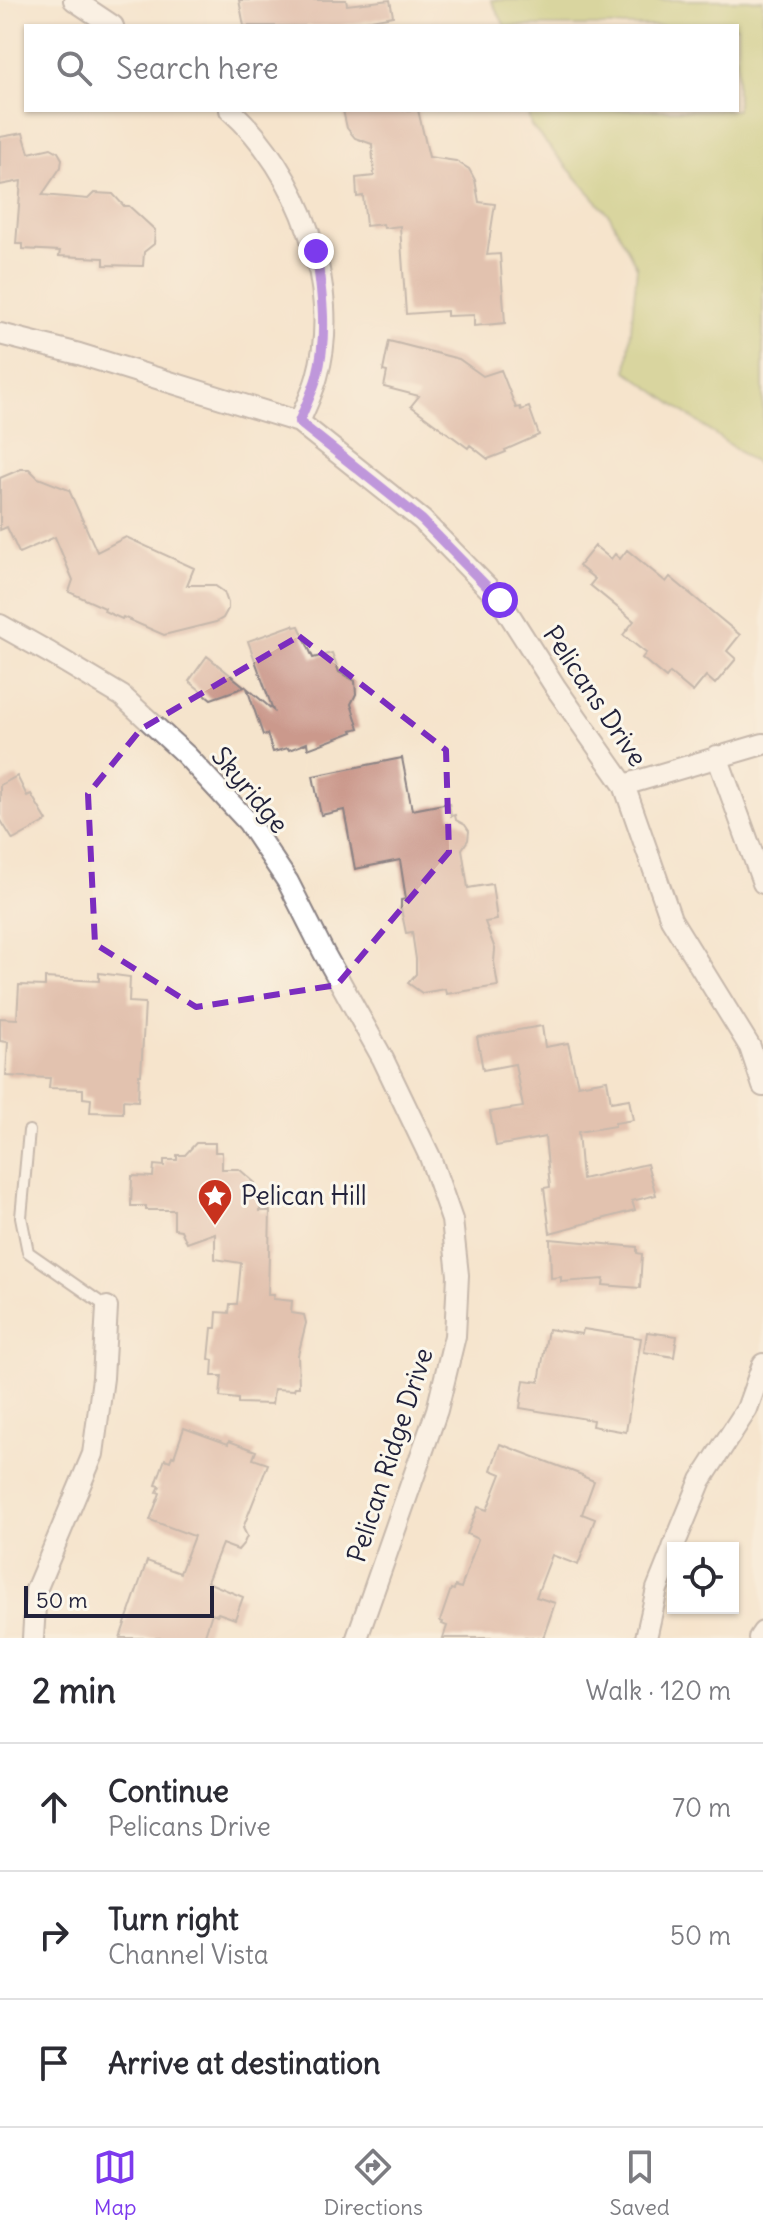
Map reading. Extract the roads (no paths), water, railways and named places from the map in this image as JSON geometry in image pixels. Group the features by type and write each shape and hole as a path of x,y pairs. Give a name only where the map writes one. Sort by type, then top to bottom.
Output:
{"street":[{"path":"74,0 110,24"},
{"path":"232,112 248,126 278,167 299,204 316,251 323,295 323,338 317,376 299,422"},
{"name":"Pelicans Drive","path":"0,334 79,354 299,422 422,520 500,600 556,688 624,785 671,919 750,1047 763,1086"},
{"name":"Skyridge","path":"0,625 122,696 186,755 248,822 288,882 383,1059"},
{"path":"624,785 763,744"},
{"path":"717,756 763,883"},
{"name":"Pelican Ridge Drive","path":"357,1638 437,1410 455,1336 458,1275 452,1220 430,1157 383,1059"},
{"path":"33,1638 36,1590 93,1454 103,1378 107,1307"},
{"path":"675,1542 701,1480 747,1409 763,1364"},
{"path":"646,1638 657,1589 667,1563"},
{"path":"759,1638 763,1632"}],"lane":[{"path":"29,1131 21,1217 28,1252 107,1307"}],"place":[{"name":"Pelican Hill","path":"215,1227"}]}
